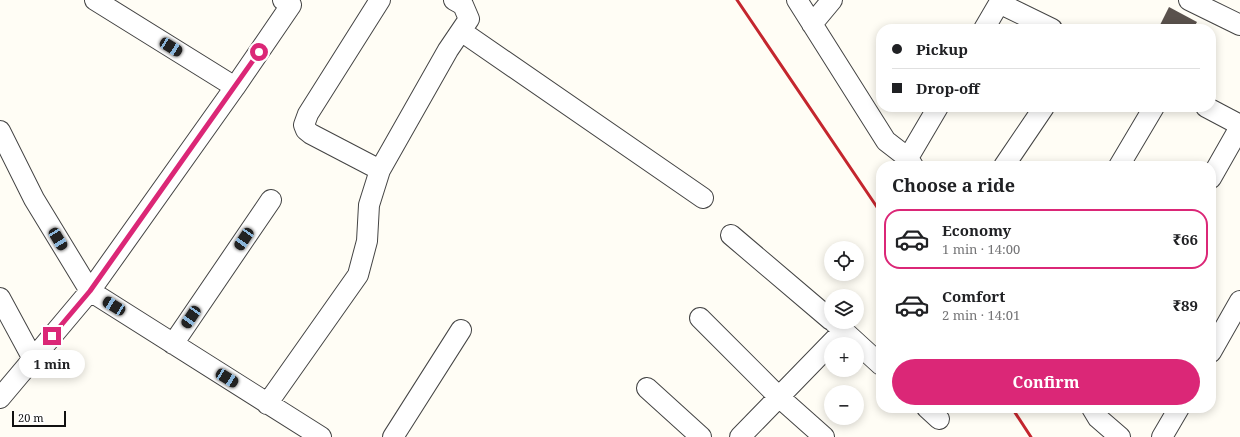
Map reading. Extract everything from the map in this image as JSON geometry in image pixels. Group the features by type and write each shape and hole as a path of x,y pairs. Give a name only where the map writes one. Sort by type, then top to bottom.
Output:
{"street":[{"path":"95,0 235,86"},
{"path":"380,0 308,114 304,125 306,130 311,134 380,170"},
{"path":"267,404 358,275 367,241 369,205 380,170 448,50 469,19 463,5 454,0"},
{"path":"797,0 886,141 909,161"},
{"path":"812,24 832,0"},
{"path":"1189,0 1240,26"},
{"path":"987,24 1000,1 1043,24"},
{"path":"0,398 90,291 235,86 290,2"},
{"path":"461,31 703,198"},
{"path":"911,161 935,112"},
{"path":"1007,161 1041,112"},
{"path":"1122,161 1151,112"},
{"path":"1215,112 1240,126 1216,169"},
{"path":"0,131 34,199 90,291 321,437"},
{"path":"173,344 271,200"},
{"path":"731,235 824,314"},
{"path":"0,298 33,359"},
{"path":"1216,343 1240,302"},
{"path":"700,318 779,397 824,437"},
{"path":"740,437 779,397 832,329"},
{"path":"841,329 876,360"},
{"path":"393,437 461,330"},
{"path":"647,388 701,437"},
{"path":"1095,413 1098,418 1120,437"},
{"path":"1162,437 1176,413"}],"building":[{"path":"1169,7 1197,22 1196,24 1160,24"}],"railway":[{"path":"737,0 876,206"},
{"path":"1015,413 1031,437"}],"route":[{"path":"52,336 90,291 259,52"}]}
